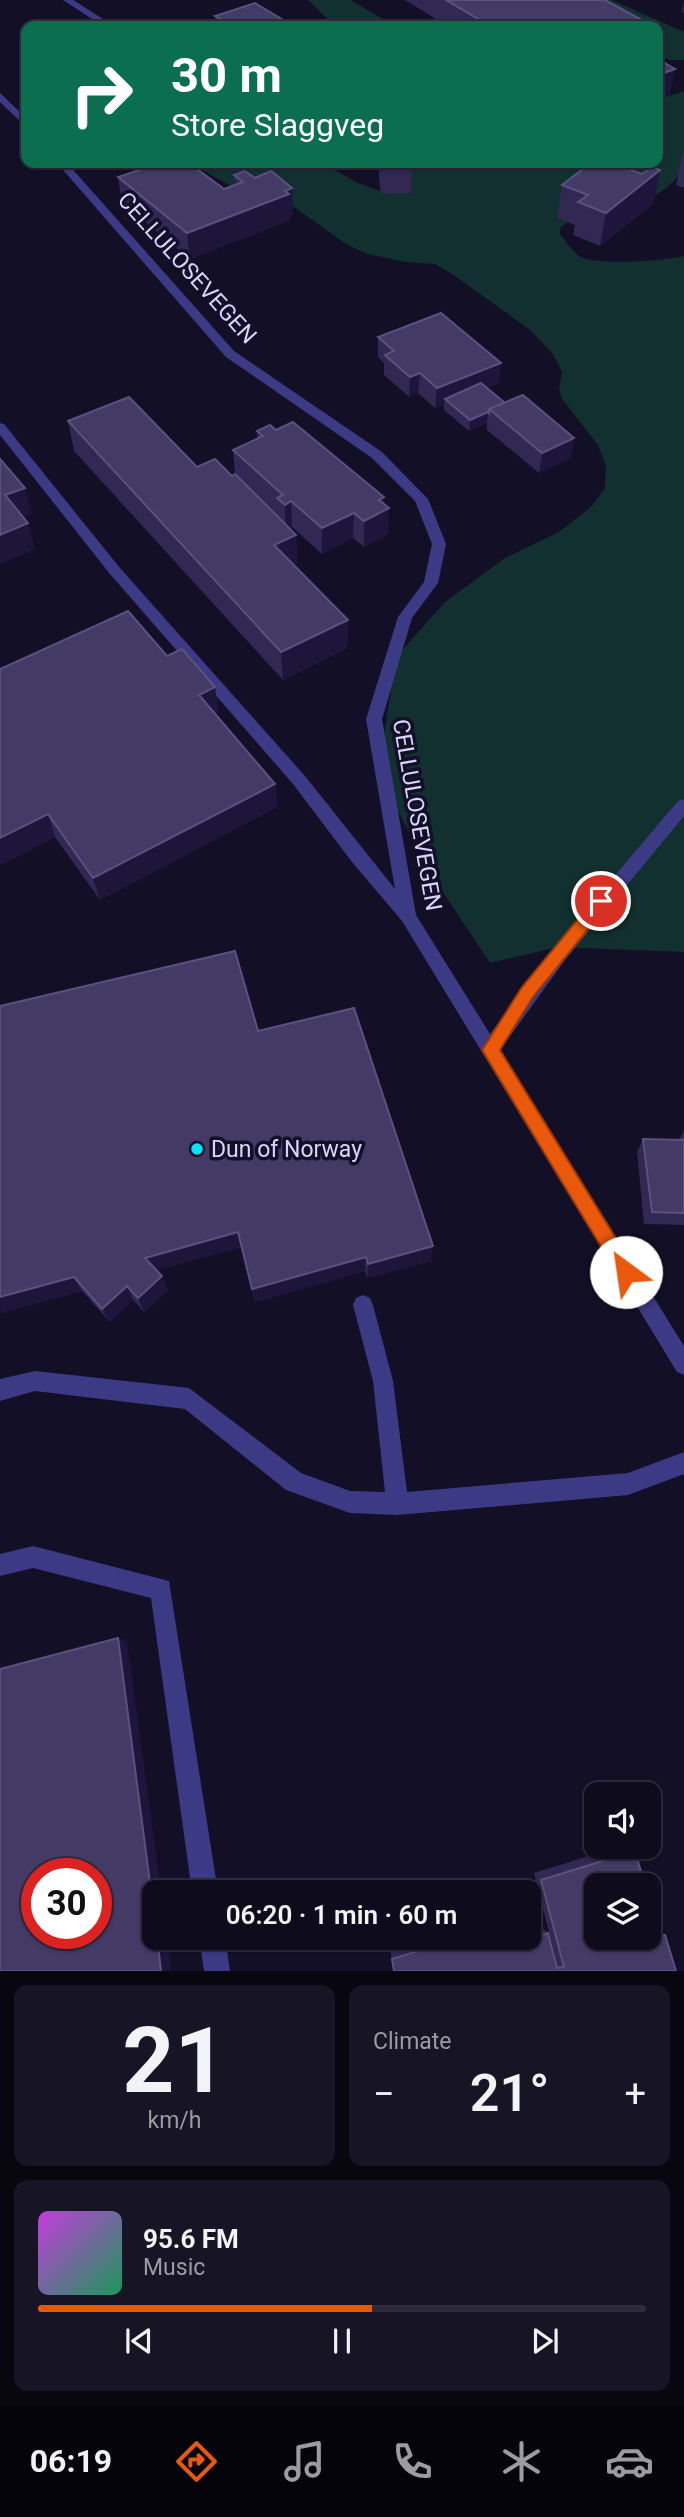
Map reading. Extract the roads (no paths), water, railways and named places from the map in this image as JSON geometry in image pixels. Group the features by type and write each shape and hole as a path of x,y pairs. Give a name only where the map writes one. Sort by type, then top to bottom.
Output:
{"street":[{"path":"67,0 101,21"},
{"path":"0,96 21,119"},
{"name":"CELLULOSEVEGEN","path":"67,168 230,354 377,455 421,499 439,544 431,583 405,617 374,719 408,916 684,1365"},
{"path":"0,426 115,571 299,780 358,857 408,916"},
{"path":"491,1050 528,992 568,940 684,805"},
{"path":"363,1305 383,1381 397,1504"},
{"path":"0,1390 35,1381 188,1399 294,1482 350,1502 397,1504 628,1484 684,1464"},
{"path":"0,1565 33,1557 161,1589 203,1880"},
{"path":"214,1950 217,1971"}],"place":[{"name":"Dun of Norway","path":"197,1149"}]}
